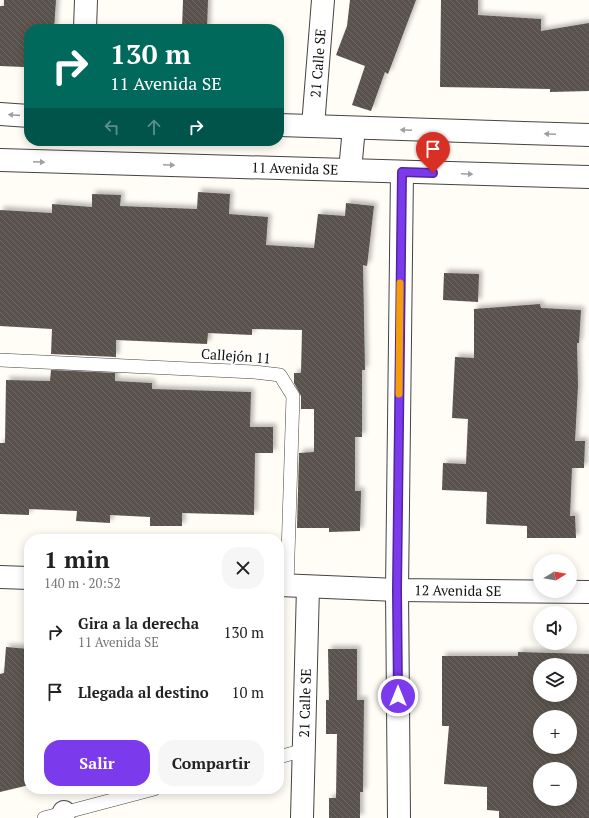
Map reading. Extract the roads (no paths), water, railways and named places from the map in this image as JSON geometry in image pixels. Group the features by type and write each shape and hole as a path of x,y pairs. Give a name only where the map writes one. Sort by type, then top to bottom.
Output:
{"street":[{"path":"85,24 86,0"},
{"name":"21 Calle SE","path":"313,126 323,0"},
{"path":"0,114 24,116"},
{"path":"284,125 589,135"},
{"path":"350,170 354,128"},
{"name":"11 Avenida SE","path":"0,160 589,177"},
{"path":"399,818 397,590 402,172"},
{"path":"0,577 24,578"},
{"name":"21 Calle SE","path":"292,586 304,750 302,818"},
{"name":"12 Avenida SE","path":"292,586 397,590 589,592"}],"lane":[{"name":"Callejón 11","path":"0,360 254,372 280,375 293,396 292,586"},
{"path":"284,756 304,750"},
{"path":"57,816 136,794"}]}
